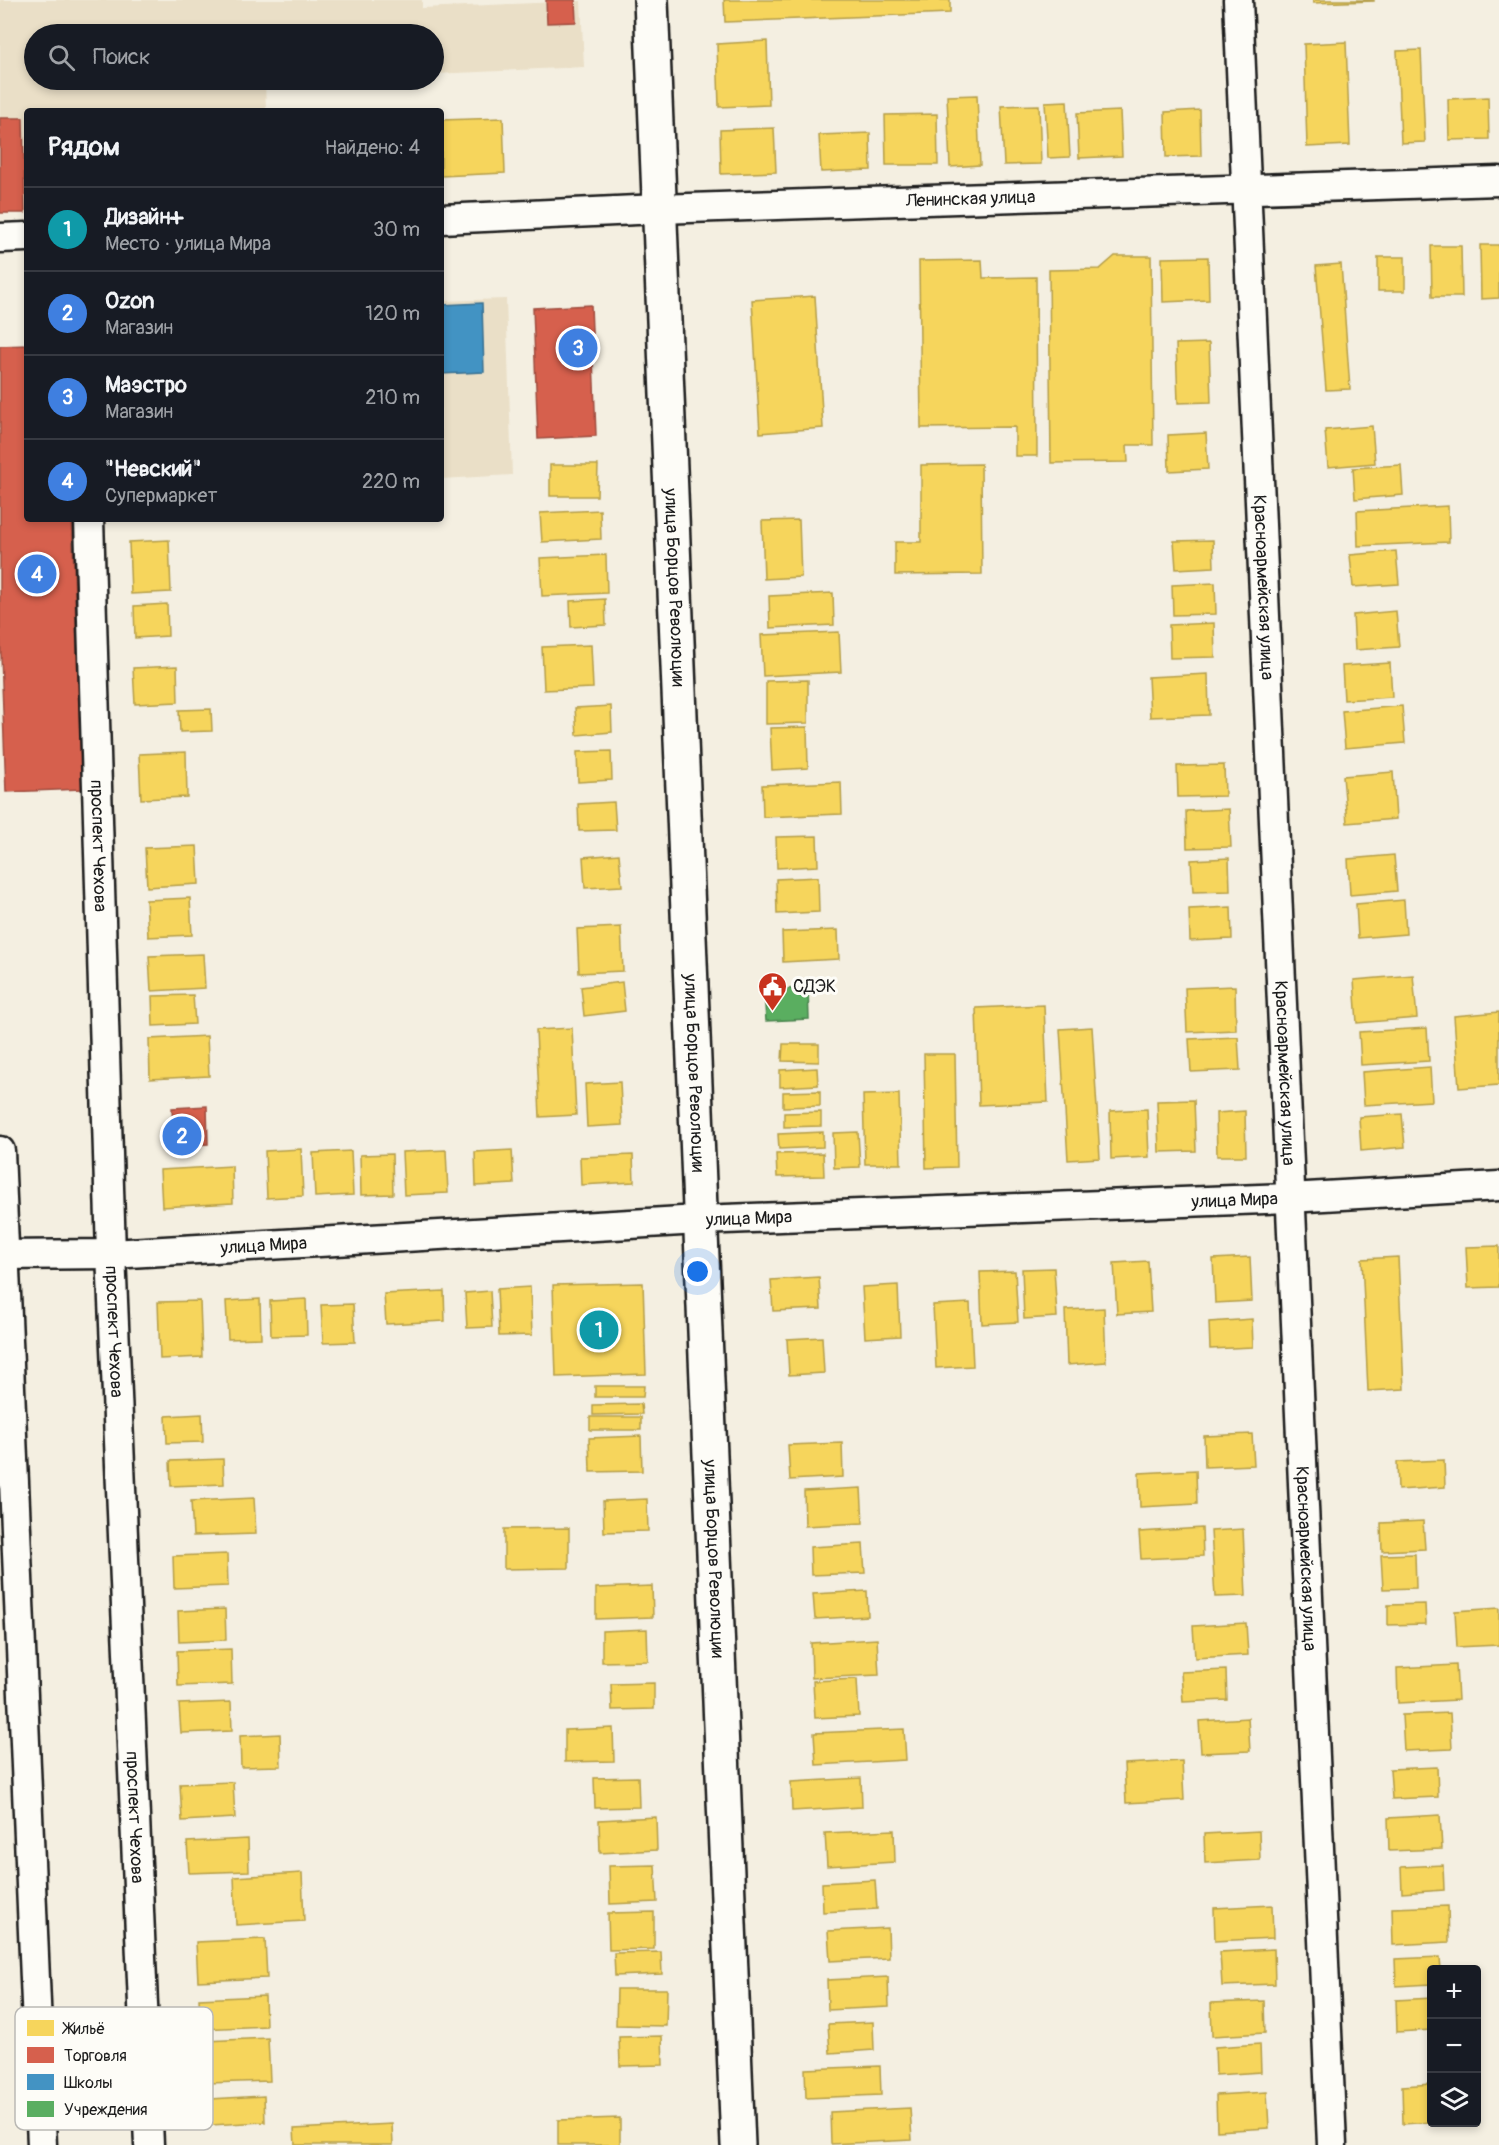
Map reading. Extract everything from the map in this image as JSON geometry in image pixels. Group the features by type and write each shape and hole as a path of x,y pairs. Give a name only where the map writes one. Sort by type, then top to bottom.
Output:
{"main road":[{"name":"улица Борцов Революции","path":"651,0 738,2145"}],"street":[{"name":"Красноармейская улица","path":"1238,0 1332,2145"},
{"name":"Ленинская улица","path":"444,219 660,209 1245,192 1499,181"},
{"path":"0,238 24,237"},
{"name":"проспект Чехова","path":"89,522 111,1254 143,2007"},
{"path":"0,1151 36,2007"},
{"name":"улица Мира","path":"3,1255 111,1254 699,1220 1289,1197 1499,1186"},
{"path":"41,2130 42,2145"},
{"name":"проспект Чехова","path":"148,2130 149,2145"}],"shaded area":[{"path":"0,0 422,0 422,8 581,1 584,67 444,74 444,24 24,24 24,90 265,90 266,108 24,108 24,213 0,213"},
{"path":"506,299 512,475 444,479 444,301"}],"building: Жильё":[{"path":"724,0 950,0 950,13 725,22"},
{"path":"1313,0 1374,0 1374,1 1313,3"},
{"path":"767,41 769,105 719,107 717,44"},
{"path":"1346,42 1350,145 1307,147 1304,44"},
{"path":"1421,50 1425,142 1401,143 1397,51"},
{"path":"977,95 980,165 950,167 947,96"},
{"path":"1488,97 1489,139 1449,140 1448,99"},
{"path":"1067,101 1070,157 1048,158 1045,102"},
{"path":"1039,105 1041,164 1004,165 1001,106"},
{"path":"1200,110 1201,156 1166,157 1165,112"},
{"path":"1120,111 1122,156 1079,158 1077,113"},
{"path":"937,114 938,165 886,165 885,115"},
{"path":"503,118 505,173 444,176 444,120"},
{"path":"774,128 776,172 721,174 720,130"},
{"path":"870,133 871,170 821,172 819,135"},
{"path":"1480,245 1499,245 1499,298 1481,299"},
{"path":"1431,246 1461,246 1462,297 1432,297"},
{"path":"1115,256 1151,256 1153,445 1127,445 1128,462 1051,463 1049,270 1100,269"},
{"path":"1208,257 1209,300 1163,302 1162,258"},
{"path":"1378,257 1405,257 1405,291 1378,291"},
{"path":"982,260 983,278 1036,277 1037,456 1015,456 1015,427 921,428 919,261"},
{"path":"1341,264 1350,389 1326,390 1316,266"},
{"path":"815,296 823,428 760,433 752,300"},
{"path":"1209,343 1211,402 1178,403 1176,344"},
{"path":"1372,426 1375,463 1328,467 1325,430"},
{"path":"1206,433 1208,469 1169,471 1168,435"},
{"path":"981,464 982,574 895,575 895,542 921,542 921,465"},
{"path":"550,465 598,465 597,496 550,496"},
{"path":"1401,465 1403,495 1355,499 1353,468"},
{"path":"1448,506 1449,542 1358,546 1357,511"},
{"path":"600,510 601,539 542,542 540,513"},
{"path":"799,520 801,577 764,579 762,521"},
{"path":"169,540 171,592 131,594 129,542"},
{"path":"1213,540 1214,567 1176,569 1174,541"},
{"path":"1396,551 1399,584 1353,587 1350,555"},
{"path":"606,555 607,593 542,596 540,558"},
{"path":"1215,583 1216,614 1173,615 1172,585"},
{"path":"833,593 834,625 770,628 769,596"},
{"path":"605,599 606,625 571,627 570,601"},
{"path":"167,604 168,636 135,638 134,606"},
{"path":"1396,611 1399,647 1355,650 1353,615"},
{"path":"1214,623 1215,657 1170,658 1169,625"},
{"path":"839,632 841,672 763,676 761,635"},
{"path":"591,645 593,688 544,690 542,647"},
{"path":"1390,663 1392,697 1344,700 1342,666"},
{"path":"177,666 178,702 135,704 133,668"},
{"path":"1208,674 1209,715 1150,717 1148,677"},
{"path":"808,680 808,723 766,724 766,681"},
{"path":"611,706 612,732 577,735 575,708"},
{"path":"1402,706 1405,743 1345,748 1342,711"},
{"path":"211,709 212,731 180,732 179,710"},
{"path":"807,727 808,768 772,770 770,728"},
{"path":"611,751 612,780 578,782 577,752"},
{"path":"186,752 187,797 141,799 139,754"},
{"path":"1224,765 1225,796 1178,797 1177,766"},
{"path":"1393,772 1396,819 1347,823 1343,776"},
{"path":"841,782 842,814 763,817 762,785"},
{"path":"614,802 616,830 579,831 578,804"},
{"path":"1229,809 1231,847 1187,848 1186,811"},
{"path":"817,836 818,866 777,868 776,837"},
{"path":"197,846 199,884 147,887 145,848"},
{"path":"619,854 622,886 585,888 583,857"},
{"path":"1394,855 1397,891 1350,895 1348,859"},
{"path":"1229,858 1230,891 1193,892 1191,860"},
{"path":"818,877 819,912 777,914 776,879"},
{"path":"190,898 192,935 148,937 146,900"},
{"path":"1404,900 1406,934 1358,938 1356,904"},
{"path":"1231,907 1232,939 1190,941 1189,909"},
{"path":"621,927 623,971 579,973 577,929"},
{"path":"838,930 839,959 783,962 782,932"},
{"path":"203,954 205,988 151,991 149,956"},
{"path":"1413,975 1417,1018 1357,1023 1354,980"},
{"path":"622,982 625,1011 584,1016 581,987"},
{"path":"1235,986 1236,1030 1187,1032 1185,988"},
{"path":"193,995 195,1024 153,1026 152,996"},
{"path":"1044,1005 1048,1102 979,1105 976,1008"},
{"path":"1499,1012 1499,1085 1459,1088 1454,1016"},
{"path":"1092,1027 1100,1158 1068,1160 1060,1029"},
{"path":"572,1028 576,1115 540,1117 536,1030"},
{"path":"1427,1028 1429,1061 1361,1065 1359,1032"},
{"path":"207,1036 209,1076 150,1079 149,1039"},
{"path":"1238,1037 1240,1070 1191,1072 1189,1039"},
{"path":"783,1044 819,1044 819,1062 782,1061"},
{"path":"924,1054 955,1054 957,1167 926,1168"},
{"path":"1430,1067 1432,1101 1364,1105 1362,1072"},
{"path":"817,1068 818,1085 780,1087 780,1070"},
{"path":"620,1082 622,1125 587,1127 585,1084"},
{"path":"820,1091 820,1106 783,1107 783,1092"},
{"path":"899,1094 901,1164 865,1164 863,1095"},
{"path":"1194,1100 1196,1151 1159,1152 1157,1101"},
{"path":"1147,1109 1149,1157 1111,1159 1110,1111"},
{"path":"1245,1111 1246,1156 1217,1156 1216,1113"},
{"path":"821,1112 821,1126 784,1127 784,1113"},
{"path":"1402,1114 1405,1147 1361,1151 1359,1117"},
{"path":"823,1132 823,1147 779,1149 778,1134"},
{"path":"858,1132 860,1167 834,1168 833,1133"},
{"path":"301,1149 303,1196 267,1198 265,1151"},
{"path":"446,1150 448,1193 404,1195 402,1152"},
{"path":"512,1150 514,1184 476,1186 475,1152"},
{"path":"351,1151 353,1195 315,1197 313,1153"},
{"path":"823,1153 824,1176 777,1177 776,1154"},
{"path":"392,1154 393,1194 361,1195 360,1155"},
{"path":"633,1155 634,1182 581,1185 580,1157"},
{"path":"232,1166 233,1203 162,1207 160,1170"},
{"path":"1499,1246 1499,1287 1468,1288 1466,1247"},
{"path":"1250,1257 1252,1301 1215,1303 1213,1259"},
{"path":"1398,1257 1404,1389 1368,1391 1362,1259"},
{"path":"1148,1261 1151,1312 1117,1314 1114,1263"},
{"path":"1054,1268 1057,1317 1024,1319 1022,1269"},
{"path":"1015,1271 1018,1322 982,1324 980,1272"},
{"path":"819,1277 821,1309 773,1311 771,1280"},
{"path":"643,1283 646,1374 556,1377 553,1285"},
{"path":"898,1285 900,1336 865,1338 862,1287"},
{"path":"530,1287 532,1335 499,1336 497,1289"},
{"path":"444,1291 445,1321 386,1324 384,1294"},
{"path":"490,1291 492,1327 467,1328 465,1293"},
{"path":"260,1299 261,1338 228,1339 226,1301"},
{"path":"306,1299 307,1335 271,1336 270,1301"},
{"path":"200,1301 202,1357 160,1359 158,1302"},
{"path":"970,1303 973,1366 936,1368 933,1305"},
{"path":"353,1304 355,1342 323,1343 321,1305"},
{"path":"1104,1308 1106,1362 1067,1365 1065,1310"},
{"path":"1252,1319 1253,1347 1210,1349 1209,1322"},
{"path":"822,1337 824,1373 789,1375 787,1339"},
{"path":"595,1386 644,1386 643,1397 595,1397"},
{"path":"641,1404 642,1414 593,1415 593,1405"},
{"path":"202,1414 203,1442 167,1443 166,1416"},
{"path":"590,1417 641,1417 641,1430 590,1430"},
{"path":"1252,1434 1254,1465 1205,1467 1204,1436"},
{"path":"641,1436 642,1471 590,1472 589,1438"},
{"path":"842,1443 843,1477 790,1480 788,1445"},
{"path":"223,1459 224,1484 171,1486 170,1461"},
{"path":"1444,1460 1445,1487 1398,1490 1397,1462"},
{"path":"1196,1470 1197,1504 1140,1507 1139,1473"},
{"path":"861,1488 863,1523 805,1526 804,1491"},
{"path":"254,1498 256,1534 193,1536 191,1501"},
{"path":"647,1499 648,1531 604,1532 603,1501"},
{"path":"1423,1521 1425,1549 1382,1551 1381,1523"},
{"path":"569,1528 569,1568 504,1569 504,1529"},
{"path":"1202,1528 1203,1556 1141,1559 1139,1532"},
{"path":"1243,1529 1246,1596 1215,1597 1211,1531"},
{"path":"863,1544 865,1573 811,1575 810,1547"},
{"path":"227,1554 228,1586 174,1588 173,1556"},
{"path":"1415,1554 1416,1588 1383,1589 1381,1555"},
{"path":"652,1586 653,1617 596,1619 596,1588"},
{"path":"867,1591 868,1616 815,1619 813,1594"},
{"path":"1425,1604 1426,1624 1388,1625 1388,1605"},
{"path":"1499,1608 1499,1645 1457,1647 1455,1611"},
{"path":"225,1609 226,1640 179,1642 178,1611"},
{"path":"1246,1623 1248,1655 1195,1658 1193,1626"},
{"path":"647,1629 648,1661 602,1662 602,1631"},
{"path":"877,1639 879,1675 812,1678 811,1643"},
{"path":"231,1649 232,1684 178,1686 177,1651"},
{"path":"1456,1665 1458,1700 1398,1703 1397,1668"},
{"path":"1226,1670 1227,1700 1183,1702 1181,1672"},
{"path":"857,1679 859,1716 815,1718 813,1681"},
{"path":"654,1683 654,1709 612,1710 611,1684"},
{"path":"231,1702 232,1731 181,1733 179,1704"},
{"path":"1450,1713 1452,1749 1404,1751 1402,1715"},
{"path":"1248,1718 1250,1751 1201,1753 1199,1721"},
{"path":"613,1728 614,1761 565,1762 565,1730"},
{"path":"904,1729 906,1760 816,1765 814,1733"},
{"path":"280,1734 281,1766 241,1767 240,1736"},
{"path":"1182,1761 1184,1800 1126,1803 1124,1764"},
{"path":"1437,1767 1438,1797 1392,1799 1390,1769"},
{"path":"638,1777 639,1807 595,1808 594,1778"},
{"path":"861,1778 862,1807 792,1811 791,1782"},
{"path":"233,1782 235,1818 182,1821 180,1784"},
{"path":"1440,1815 1442,1849 1389,1851 1388,1818"},
{"path":"656,1817 657,1850 600,1853 599,1820"},
{"path":"894,1830 895,1862 827,1866 825,1833"},
{"path":"1259,1831 1260,1860 1205,1863 1204,1834"},
{"path":"248,1839 249,1871 189,1873 187,1842"},
{"path":"655,1865 657,1902 610,1904 609,1866"},
{"path":"1443,1865 1444,1890 1402,1893 1401,1867"},
{"path":"302,1873 304,1921 236,1925 234,1877"},
{"path":"875,1880 877,1909 823,1912 822,1883"},
{"path":"1272,1905 1273,1938 1215,1941 1214,1908"},
{"path":"1448,1906 1449,1942 1393,1945 1392,1908"},
{"path":"654,1912 654,1949 609,1950 608,1913"},
{"path":"888,1928 889,1958 830,1961 828,1931"},
{"path":"265,1939 267,1978 198,1981 196,1942"},
{"path":"1274,1949 1275,1984 1222,1986 1220,1952"},
{"path":"661,1952 662,1974 615,1976 614,1953"},
{"path":"1440,1957 1441,1965 1427,1965 1427,1984 1396,1986 1395,1959"},
{"path":"888,1977 889,2007 828,2010 827,1980"},
{"path":"617,1989 667,1989 666,2026 616,2025"},
{"path":"265,1996 266,2026 213,2028 213,2007 200,2007 199,1999"},
{"path":"1427,1998 1427,2030 1397,2032 1396,2000"},
{"path":"1264,2001 1265,2033 1212,2036 1211,2003"},
{"path":"873,2022 874,2050 830,2053 828,2024"},
{"path":"662,2036 663,2065 620,2066 619,2037"},
{"path":"268,2038 270,2081 213,2083 213,2041"},
{"path":"1260,2044 1261,2072 1216,2075 1215,2047"},
{"path":"880,2066 881,2095 806,2098 805,2069"},
{"path":"1427,2084 1427,2122 1403,2124 1402,2086"},
{"path":"1267,2092 1269,2128 1217,2131 1216,2095"},
{"path":"264,2096 265,2122 213,2125 213,2099"},
{"path":"910,2108 912,2140 831,2144 830,2112"},
{"path":"620,2118 620,2145 558,2145 558,2120"},
{"path":"392,2124 393,2145 295,2145 294,2129"}],"building: Торговля":[{"path":"546,0 575,0 576,22 547,23"},
{"path":"0,118 23,118 24,213 0,213"},
{"path":"591,305 596,436 538,439 533,308"},
{"path":"24,345 24,522 72,522 82,789 6,792 0,628 0,346"},
{"path":"207,1106 208,1144 174,1146 172,1108"}],"building: Школы":[{"path":"482,303 484,372 444,374 444,305"}],"building: Учреждения":[{"path":"808,988 809,1019 766,1021 764,990"}],"place":[{"name":"Маэстро","path":"578,348"},
{"name":"\"Невский\"","path":"37,574"},
{"name":"СДЭК","path":"772,1012"},
{"name":"Ozon","path":"182,1136"},
{"name":"Дизайн+","path":"599,1330"}]}
